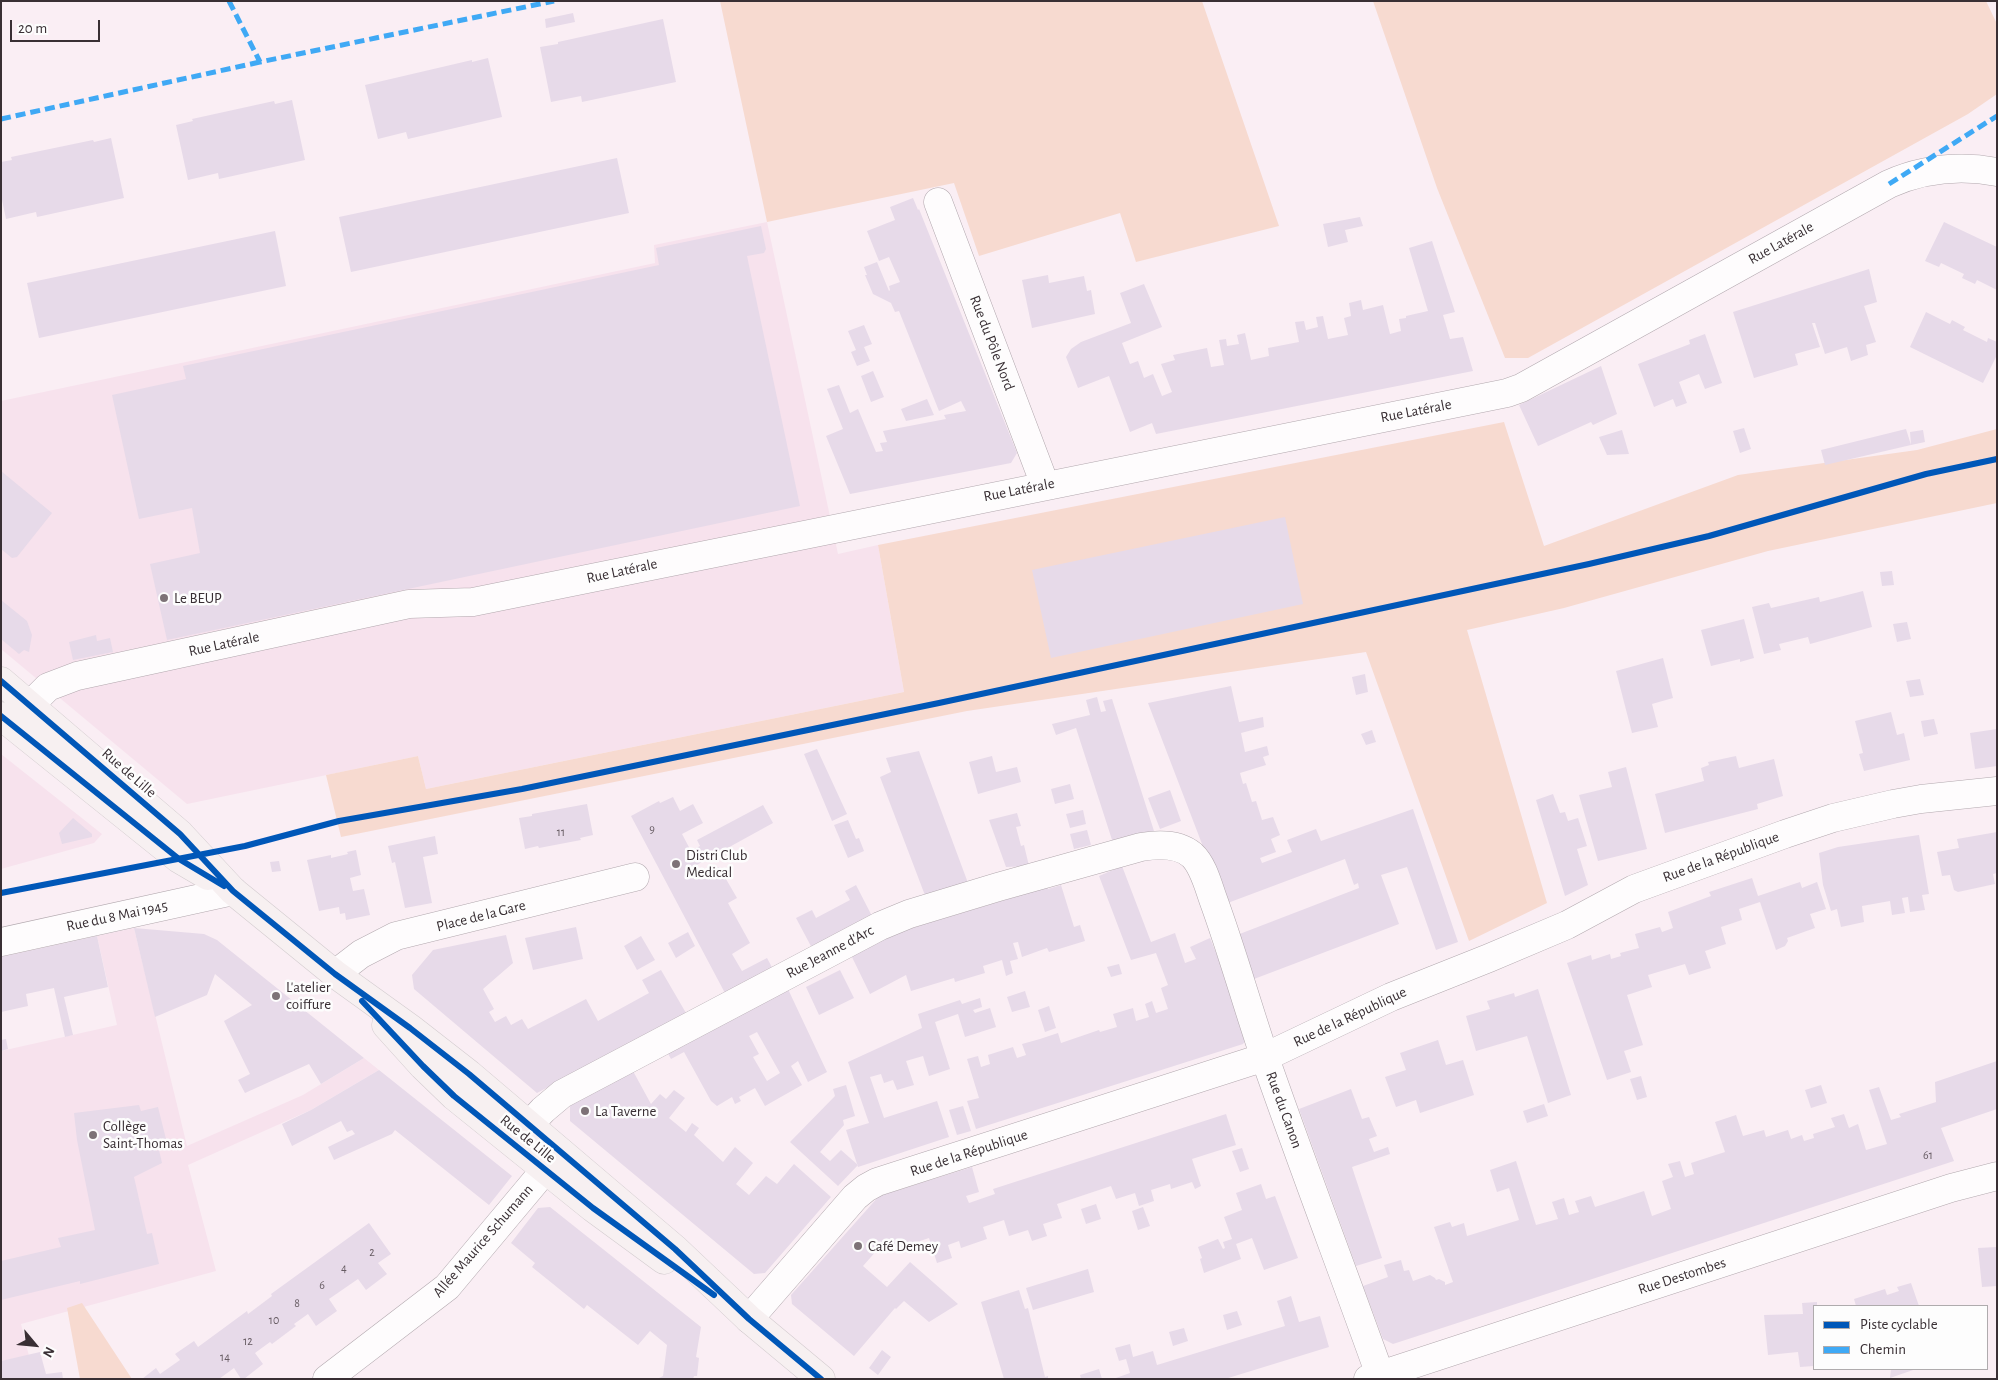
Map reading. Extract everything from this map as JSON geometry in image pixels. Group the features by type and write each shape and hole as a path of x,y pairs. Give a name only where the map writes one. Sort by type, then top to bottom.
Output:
{"main road":[{"name":"Rue de Lille","path":"1,681 180,834 233,890 335,974 433,1045 520,1134 675,1249 749,1319 821,1379"},
{"name":"Rue de Lille","path":"6,720 179,860 233,890"}],"street":[{"name":"Rue Latérale","path":"6,720 30,704 48,687 62,680 380,610 425,602 473,602 1045,485 1474,400 1514,390 1889,184 1907,176 1945,169 1997,172"},
{"name":"Rue du Pôle Nord","path":"938,202 1045,485"},
{"name":"Rue de la République","path":"749,1319 855,1197 877,1182 1265,1056 1391,996 1567,925 1617,897 1653,881 1786,834 1841,816 1921,799 1997,791"},
{"name":"Rue Jeanne d'Arc","path":"520,1134 543,1110 562,1094 896,919 998,887 1141,847 1163,845 1182,849"},
{"name":"Rue du Canon","path":"1182,849 1192,855 1200,866 1206,881 1374,1377"},
{"name":"Place de la Gare","path":"335,974 361,954 396,936 635,877"},
{"name":"Rue du 8 Mai 1945","path":"1,942 233,890"},
{"name":"Allée Maurice Schumann","path":"328,1379 447,1287 553,1160"},
{"name":"Rue Destombes","path":"1374,1377 1928,1195 1997,1176"}],"shaded area":[{"path":"720,1 1202,1 1279,226 1136,262 1120,213 979,256 954,183 767,222"},
{"path":"1373,1 1986,1 1997,24 1997,94 1968,114 1528,358 1505,358 1437,188"},
{"path":"767,222 838,554 878,545 904,692 426,789 418,756 187,804 1,649 1,401 655,263 654,245"},
{"path":"1504,422 1544,546 1738,475 1917,450 1997,429 1997,503 1768,551 1564,608 1467,630 1547,903 1469,941 1366,652 967,711 341,837 326,775 418,756 426,789 904,692 878,545"},
{"path":"1,754 102,834 94,843 1,869"},
{"name":"Collège Saint-Thomas","path":"134,928 187,1146 303,1095 364,1058 379,1070 311,1110 188,1165 216,1271 21,1324 29,1356 1,1361 1,1051 117,1025 97,936"},
{"path":"82,1303 132,1379 80,1379 67,1308"}],"building":[{"path":"573,13 575,22 546,28 545,19"},
{"path":"663,19 676,82 582,102 581,96 551,102 540,47"},
{"path":"488,58 502,117 408,139 406,132 378,139 365,85"},
{"path":"292,100 305,160 219,179 218,173 188,180 176,125 193,121 192,119 274,101 275,104"},
{"path":"111,138 124,198 37,217 36,212 6,219 1,195 1,162 12,160 11,157"},
{"path":"617,158 629,213 351,272 339,217"},
{"path":"913,198 1017,453 1011,463 850,494 826,436 843,429 827,389 839,385 850,413 858,409 876,452 883,451 880,443 887,442 883,431 946,419 944,415 966,411 961,401 939,411 899,311 895,312 891,303 873,294 865,275 867,275 864,267 877,262 889,291 889,286 900,282 889,257 879,261 867,231 895,220 890,207"},
{"path":"1360,217 1363,226 1345,230 1348,242 1328,247 1323,224"},
{"path":"1944,222 1997,247 1997,290 1977,280 1975,284 1962,278 1964,274 1941,263 1939,267 1925,261"},
{"path":"761,226 766,249 764,253 747,256 800,506 167,640 150,564 200,553 192,508 139,519 112,395 186,379 183,366 659,265 656,248"},
{"path":"275,231 286,286 39,338 27,283"},
{"path":"1432,241 1455,312 1443,315 1450,339 1463,337 1473,371 1156,434 1152,423 1130,432 1109,376 1078,388 1066,357 1071,349 1081,342 1131,323 1120,293 1144,284 1162,327 1122,343 1130,364 1138,361 1144,378 1153,374 1162,396 1172,392 1161,364 1175,360 1173,355 1207,348 1211,367 1224,365 1219,340 1226,339 1227,346 1239,344 1237,335 1245,333 1251,360 1269,356 1268,348 1299,342 1295,322 1304,321 1306,330 1318,327 1316,317 1323,316 1328,339 1348,335 1344,318 1351,316 1349,303 1361,300 1363,310 1383,305 1390,334 1401,331 1399,319 1428,311 1409,248"},
{"path":"1869,269 1877,302 1864,306 1876,342 1866,345 1868,355 1851,361 1847,347 1825,354 1815,323 1812,323 1820,347 1795,354 1798,365 1754,378 1733,312"},
{"path":"1048,275 1049,283 1084,276 1087,291 1091,290 1095,314 1032,328 1022,280"},
{"path":"1926,312 1950,324 1952,320 1965,327 1963,330 1987,342 1988,338 1997,342 1997,355 1983,383 1910,347"},
{"path":"864,325 872,344 864,347 870,361 857,366 851,352 856,350 848,331"},
{"path":"1705,334 1722,383 1705,389 1699,374 1679,382 1687,403 1676,407 1673,399 1654,407 1638,364 1690,344 1689,340"},
{"path":"1601,366 1617,414 1593,425 1591,422 1538,446 1519,405"},
{"path":"873,371 884,397 871,402 861,376"},
{"path":"927,399 934,415 906,421 901,409"},
{"path":"1744,428 1751,449 1740,453 1733,431"},
{"path":"1906,429 1911,445 1825,465 1821,450"},
{"path":"1622,430 1629,454 1607,455 1599,437"},
{"path":"1923,430 1925,442 1911,445 1910,432"},
{"path":"1,471 52,513 17,557 12,558 1,549"},
{"path":"1285,517 1303,604 1051,658 1032,570"},
{"path":"1892,571 1894,585 1882,586 1880,572"},
{"path":"1863,591 1872,627 1810,644 1808,637 1779,644 1781,650 1764,654 1752,607 1769,603 1771,608 1819,597 1820,602"},
{"path":"1,600 27,621 32,635 29,652 24,650 19,654 1,639"},
{"path":"1744,619 1754,658 1740,662 1740,659 1711,666 1701,630"},
{"path":"1907,622 1911,639 1897,642 1893,624"},
{"path":"96,635 97,641 110,638 113,652 73,660 69,642"},
{"path":"1663,658 1673,698 1652,704 1658,727 1632,733 1616,671"},
{"path":"1365,674 1368,692 1356,695 1352,677"},
{"path":"1920,679 1924,695 1910,697 1906,681"},
{"path":"1231,686 1239,722 1263,717 1264,727 1241,733 1245,752 1267,746 1269,755 1263,757 1266,765 1240,773 1243,784 1246,783 1252,802 1256,801 1262,820 1273,817 1280,835 1271,839 1276,852 1260,858 1262,863 1292,852 1287,840 1316,829 1321,841 1413,809 1458,942 1436,950 1407,867 1381,875 1399,924 1254,979 1237,935 1359,888 1358,883 1354,885 1345,859 1225,904 1148,703"},
{"path":"1097,697 1101,712 1106,711 1103,701 1112,699 1154,831 1113,843 1076,728 1056,735 1052,724 1090,715 1086,700"},
{"path":"1891,712 1897,735 1904,733 1910,760 1864,771 1859,754 1863,753 1855,721"},
{"path":"1934,719 1938,734 1924,737 1921,721"},
{"path":"1997,729 1997,766 1975,769 1970,733"},
{"path":"1372,730 1376,742 1366,745 1361,734"},
{"path":"817,749 847,814 832,821 804,754"},
{"path":"919,751 968,883 926,898 880,777 891,772 886,758"},
{"path":"992,756 996,772 1017,767 1021,782 978,794 969,762"},
{"path":"1736,756 1739,768 1774,759 1783,796 1757,804 1758,809 1665,833 1655,794 1704,781 1701,768 1709,765 1708,762"},
{"path":"1626,767 1647,849 1598,861 1579,795 1612,787 1608,772"},
{"path":"1070,784 1074,799 1055,804 1051,789"},
{"path":"1170,790 1181,821 1160,829 1148,798"},
{"path":"1553,794 1560,813 1565,812 1568,821 1578,818 1587,846 1577,849 1588,885 1565,896 1536,800"},
{"path":"673,797 680,811 693,804 703,823 682,834 691,851 700,846 697,840 763,805 773,823 693,867 699,878 719,867 737,898 728,903 750,943 732,954 742,971 767,958 774,971 726,995 631,816 659,801 660,803"},
{"path":"587,804 593,835 580,838 581,840 525,849 519,818"},
{"path":"1083,810 1086,824 1070,828 1066,814"},
{"path":"1017,813 1021,826 1016,827 1021,846 1024,845 1029,866 1006,867 989,820"},
{"path":"73,818 92,834 92,837 62,844 59,833"},
{"path":"848,820 856,839 859,838 864,851 848,858 834,825"},
{"path":"1087,830 1091,845 1074,849 1070,834"},
{"path":"1997,832 1997,873 1993,874 1995,884 1958,892 1954,890 1950,875 1942,876 1937,852 1959,848 1957,839"},
{"path":"1919,835 1929,894 1922,895 1925,910 1910,912 1908,897 1902,898 1905,913 1892,915 1890,901 1862,906 1864,922 1841,927 1837,909 1831,911 1823,885 1819,853 1838,847"},
{"path":"435,836 438,854 423,857 432,903 405,908 395,862 392,863 388,846"},
{"path":"356,850 361,875 350,878 353,891 364,889 370,915 346,920 345,913 340,914 339,907 319,911 307,860 331,855 331,858"},
{"path":"279,861 281,871 272,872 270,862"},
{"path":"1122,866 1151,942 1175,933 1185,963 1196,959 1190,947 1210,938 1249,1035 1243,1044 976,1129 967,1101 979,1098 967,1059 978,1056 981,1067 990,1064 988,1055 1013,1047 1017,1058 1026,1055 1022,1044 1058,1033 1061,1043 1099,1030 1100,1032 1117,1027 1113,1014 1133,1008 1136,1021 1149,1017 1145,1004 1152,1001 1156,1013 1168,1009 1161,988 1168,985 1156,953 1131,960 1099,876"},
{"path":"1752,878 1758,896 1800,882 1802,888 1817,882 1826,909 1810,914 1815,928 1787,938 1788,941 1785,946 1776,950 1760,902 1739,909 1742,920 1721,927 1726,944 1705,951 1711,968 1689,975 1685,964 1648,975 1652,987 1627,995 1643,1045 1624,1051 1631,1072 1607,1080 1567,963 1591,955 1592,960 1610,954 1611,959 1621,956 1620,953 1639,948 1635,934 1660,927 1662,932 1673,928 1668,912 1711,896 1709,892"},
{"path":"856,885 873,918 813,950 796,918 812,910 816,918 850,900 845,891"},
{"path":"1061,885 1074,927 1080,925 1085,941 1049,952 1047,948 1022,957 1018,942 1013,943 1018,959 1010,961 1013,973 1006,976 1002,960 983,966 985,973 955,982 954,978 911,991 906,975 870,994 851,955 895,933 1048,887 1048,889"},
{"path":"576,927 583,959 533,970 525,938"},
{"path":"134,928 204,934 217,940 364,1058 321,1084 309,1064 245,1093 238,1080 250,1074 224,1021 252,1005 215,974 207,995 155,1017"},
{"path":"688,932 695,946 676,958 668,943"},
{"path":"506,935 513,963 483,989 494,1009 489,1012 495,1022 506,1016 511,1025 522,1019 528,1029 586,999 598,1021 649,993 642,980 661,970 686,1013 537,1093 414,989 412,975 433,950"},
{"path":"97,936 108,987 64,997 73,1035 65,1037 54,988 26,994 28,1006 1,1012 1,957"},
{"path":"641,936 655,960 637,970 624,946"},
{"path":"1119,964 1122,974 1111,977 1107,967"},
{"path":"840,970 854,998 819,1015 806,987"},
{"path":"787,987 827,1072 808,1082 798,1061 791,1066 802,1085 765,1106 755,1088 739,1097 741,1101 735,1104 732,1097 717,1106 711,1101 684,1052 671,1059 667,1052","holes":["757,1032 780,1073 767,1081 753,1057 759,1054 749,1036"]},
{"path":"1538,989 1571,1095 1548,1103 1527,1036 1476,1051 1466,1016 1490,1009 1487,1001 1514,993 1515,997"},
{"path":"1025,991 1030,1007 1012,1012 1007,997"},
{"path":"980,998 982,1007 973,1010 975,1013 990,1008 996,1027 965,1037 958,1014 935,1022 950,1069 929,1076 923,1056 906,1061 914,1085 897,1090 893,1080 884,1083 881,1074 870,1077 884,1118 937,1101 949,1137 858,1167 846,1130 869,1123 848,1062 922,1028 918,1014 960,1000 962,1004"},
{"path":"1049,1006 1056,1028 1045,1032 1038,1010"},
{"path":"6,1039 8,1049 1,1051 1,1040"},
{"path":"1438,1040 1446,1065 1463,1060 1474,1095 1420,1113 1416,1100 1396,1107 1385,1077 1406,1070 1400,1053"},
{"path":"1997,1061 1997,1109 1941,1128 1954,1161 1393,1344 1383,1339 1363,1286 1388,1277 1384,1265 1401,1260 1404,1271 1409,1270 1413,1281 1430,1275 1436,1280 1439,1279 1445,1282 1445,1285 1453,1282 1434,1227 1450,1222 1452,1227 1464,1223 1467,1236 1519,1220 1509,1188 1497,1192 1490,1170 1516,1161 1536,1225 1558,1219 1552,1202 1564,1198 1569,1215 1579,1212 1575,1201 1591,1196 1595,1207 1644,1191 1652,1216 1671,1209 1662,1181 1673,1177 1668,1164 1680,1161 1685,1177 1694,1174 1691,1163 1725,1152 1715,1122 1736,1115 1743,1136 1764,1130 1766,1137 1788,1130 1791,1139 1802,1135 1804,1141 1814,1138 1813,1134 1835,1127 1831,1118 1844,1114 1849,1128 1858,1124 1866,1150 1887,1144 1869,1090 1879,1087 1891,1120 1901,1117 1899,1114 1936,1102 1935,1082"},
{"path":"379,1070 512,1176 489,1205 395,1130 392,1134 334,1160 328,1147 355,1134 352,1130 347,1132 341,1121 292,1146 282,1124 311,1110"},
{"path":"633,1071 651,1104 660,1094 666,1099 674,1090 685,1098 669,1118 686,1132 692,1123 699,1128 694,1135 723,1162 735,1147 753,1163 736,1184 749,1195 766,1176 777,1184 794,1164 831,1197 765,1273 754,1274 570,1121 570,1105"},
{"path":"1641,1076 1647,1097 1637,1100 1630,1079"},
{"path":"846,1085 855,1116 843,1120 844,1125 820,1152 830,1161 841,1150 858,1165 838,1186 790,1142 835,1096 833,1089"},
{"path":"1821,1085 1827,1103 1811,1108 1805,1090"},
{"path":"1351,1089 1362,1119 1369,1117 1377,1136 1369,1139 1374,1152 1388,1147 1390,1154 1352,1167 1382,1258 1356,1266 1299,1109"},
{"path":"1544,1104 1548,1116 1527,1123 1523,1111"},
{"path":"139,1105 141,1111 158,1107 167,1143 155,1147 156,1151 159,1150 162,1163 134,1177 147,1234 152,1233 159,1264 80,1284 80,1281 1,1300 1,1261 61,1247 58,1238 95,1230 77,1140 74,1113"},
{"path":"963,1106 971,1131 957,1135 949,1110"},
{"path":"1226,1114 1236,1145 1192,1159 1201,1186 1195,1189 1192,1182 1171,1189 1170,1184 1151,1190 1154,1201 1139,1206 1135,1193 1116,1199 1111,1186 1057,1204 1062,1218 1043,1224 1047,1236 1032,1241 1028,1230 1009,1236 1004,1220 983,1227 987,1239 961,1248 959,1241 948,1245 952,1258 937,1263 929,1238 908,1245 901,1253 886,1240 863,1266 887,1287 910,1262 958,1304 929,1322 904,1301 895,1308 854,1356 792,1304 791,1295 879,1196 972,1167 979,1192 966,1196 969,1203 995,1194 993,1189"},
{"path":"1242,1148 1249,1169 1240,1172 1232,1151"},
{"path":"1261,1184 1266,1199 1275,1196 1298,1258 1264,1270 1252,1238 1236,1244 1241,1259 1204,1273 1198,1247 1218,1239 1223,1249 1225,1248 1223,1242 1232,1239 1224,1217 1242,1210 1236,1193"},
{"path":"1096,1204 1101,1219 1086,1224 1081,1209"},
{"path":"550,1207 701,1327 696,1357 699,1358 697,1376 694,1376 693,1379 657,1379 663,1376 667,1345 650,1331 638,1345 587,1305 584,1309 532,1267 535,1263 511,1243 538,1208"},
{"path":"1143,1207 1150,1226 1138,1230 1132,1211"},
{"path":"369,1223 391,1254 378,1263 387,1274 366,1290 358,1279 329,1299 337,1311 316,1326 308,1314 294,1324 296,1326 272,1344 270,1342 255,1353 263,1364 244,1379 241,1379 234,1368 219,1379 142,1379 156,1368 160,1374 180,1360 175,1354 194,1341 198,1347 247,1311 248,1314 272,1296 271,1294"},
{"path":"1997,1247 1997,1286 1982,1287 1978,1248"},
{"path":"1088,1269 1094,1292 1033,1310 1026,1288"},
{"path":"1911,1283 1919,1305 1856,1305 1854,1299 1885,1289 1887,1295 1899,1291 1897,1287"},
{"path":"1019,1290 1025,1309 1028,1308 1045,1377 1048,1376 1048,1379 1004,1379 981,1302"},
{"path":"1291,1296 1299,1322 1320,1316 1329,1347 1225,1379 1113,1379 1130,1373 1126,1359 1119,1361 1115,1348 1130,1344 1133,1357 1153,1351 1157,1365 1285,1326 1277,1301"},
{"path":"1817,1302 1817,1305 1813,1305 1813,1366 1800,1367 1798,1352 1768,1355 1764,1315 1803,1314 1802,1303"},
{"path":"1237,1311 1242,1325 1227,1330 1223,1315"},
{"path":"1184,1328 1188,1341 1173,1346 1169,1332"},
{"path":"882,1350 891,1357 878,1375 869,1368"},
{"path":"40,1352 46,1374 62,1372 63,1379 1,1379 1,1361"},
{"path":"1099,1369 1102,1379 1081,1379 1080,1375"},
{"path":"1891,1370 1913,1370 1890,1378"}],"marked path":[{"path":"229,1 260,62 554,1"},
{"path":"1,119 260,62"},
{"path":"1889,184 1997,116"}],"cycle path":[{"path":"1,893 245,846 339,821 522,789 939,703 1589,564 1709,536 1926,474 1997,459"},
{"path":"1,681 180,834 233,891 335,974 410,1028 469,1074 675,1249 749,1319 821,1379"},
{"path":"1,716 179,859 224,886"},
{"path":"362,1001 454,1096 593,1208 714,1295"}],"place":[{"name":"Le BEUP","path":"164,598"},
{"name":"Distri Club Medical","path":"676,864"},
{"name":"L'atelier coiffure","path":"276,996"},
{"name":"La Taverne","path":"585,1111"},
{"name":"Collège Saint-Thomas","path":"93,1135"},
{"name":"Café Demey","path":"858,1246"}]}
